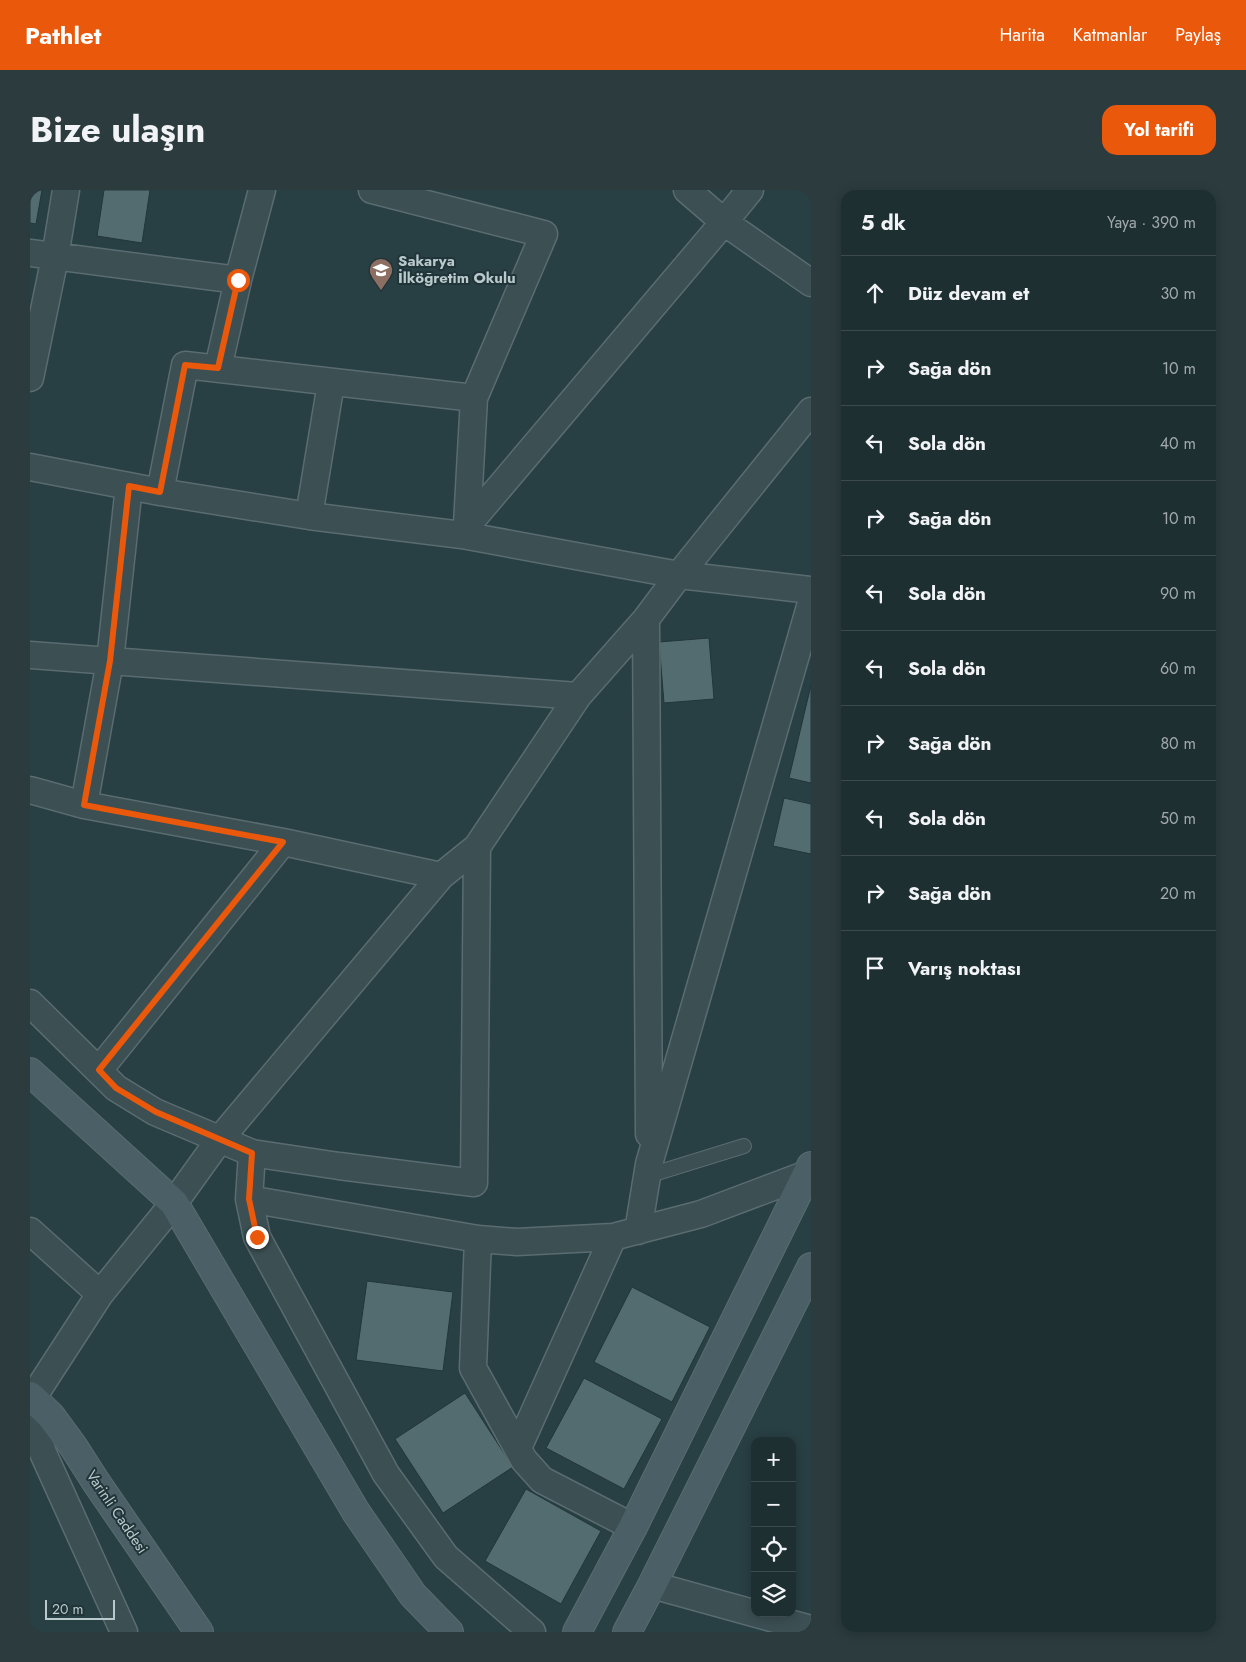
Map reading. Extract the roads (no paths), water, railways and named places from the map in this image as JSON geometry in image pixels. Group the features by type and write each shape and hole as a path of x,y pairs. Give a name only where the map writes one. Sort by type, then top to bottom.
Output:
{"main road":[{"path":"30,1072 174,1203 356,1512 413,1595 449,1632"},
{"path":"577,1632 633,1527 809,1170"},
{"path":"626,1632 652,1585 811,1267"},
{"name":"Varinli Caddesi","path":"31,1399 51,1416 73,1446 199,1632"},
{"path":"413,1595 456,1632"}],"street":[{"path":"30,378 55,257 66,190"},
{"path":"218,368 238,280 262,190"},
{"path":"372,190 544,234 474,398 464,530"},
{"path":"687,190 724,222 811,283"},
{"path":"464,530 750,190"},
{"path":"30,254 238,280"},
{"path":"160,492 185,365 474,398"},
{"path":"309,516 331,383"},
{"path":"124,1632 43,1454 34,1425 31,1399 100,1294 174,1203 220,1139 441,876 477,847 578,696 646,619 679,574 811,411"},
{"path":"30,467 160,492 309,516 464,530 679,574 811,590"},
{"path":"84,805 110,661 129,486"},
{"path":"638,1231 648,1170 811,603"},
{"path":"646,619 648,1170"},
{"path":"30,655 578,696"},
{"path":"30,790 84,805 283,842 441,876"},
{"path":"99,1070 283,842"},
{"path":"30,1003 116,1088 149,1108 252,1153 339,1166 474,1182 477,847"},
{"path":"252,1153 249,1199 257,1237 386,1474 446,1557 532,1632"},
{"path":"249,1199 478,1239 517,1242 613,1237 638,1231 701,1214 809,1170"},
{"path":"30,1231 100,1294"},
{"path":"518,1448 613,1237"},
{"path":"478,1239 473,1368 524,1460 542,1480 633,1527"},
{"path":"652,1585 811,1629"}],"lane":[{"path":"648,1170 744,1146"}],"place":[{"name":"Sakarya İlköğretim Okulu","path":"381,291"}]}
